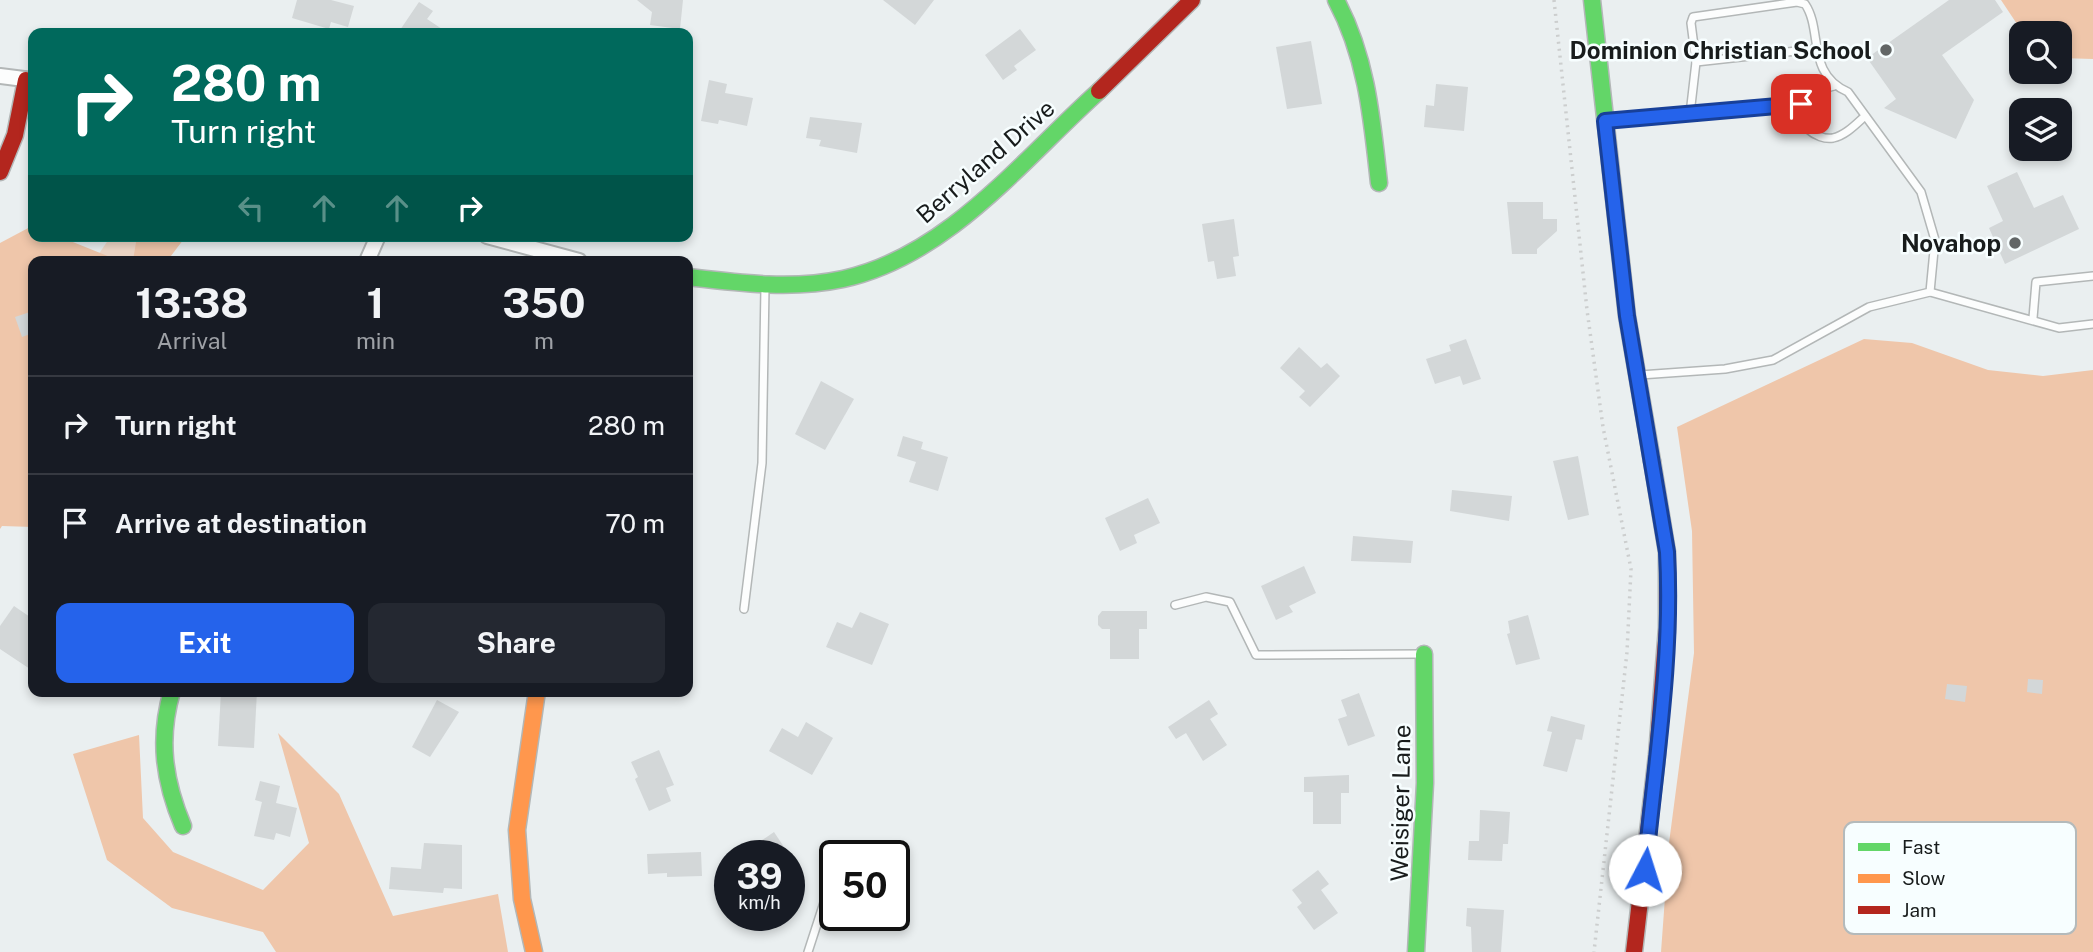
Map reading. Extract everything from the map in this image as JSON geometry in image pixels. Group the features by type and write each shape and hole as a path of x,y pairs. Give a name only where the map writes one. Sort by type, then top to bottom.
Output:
{"street":[{"name":"Berryland Drive","path":"693,277 810,284 859,275 904,257 956,222 1131,61 1192,0"},
{"path":"1336,0 1346,17 1362,60 1379,183"},
{"path":"1592,0 1636,376 1667,552 1669,592 1656,759 1634,952"},
{"path":"0,76 28,80"},
{"path":"0,172 15,135 28,87"},
{"path":"509,242 561,256"},
{"name":"Weisiger Lane","path":"1416,952 1424,783 1424,654"},
{"path":"170,697 164,722 162,749 171,799 183,826"},
{"path":"534,952 522,899 517,830 536,697"}],"lane":[{"path":"1690,114 1696,62 1691,23 1693,17 1797,2 1805,4 1811,12 1815,50 1834,86 1848,92 1921,192 1935,240 1930,292"},
{"path":"1696,62 1815,50"},
{"path":"1605,121 1801,104 1809,96 1834,86"},
{"path":"1801,104 1800,117 1808,130 1819,138 1833,138 1845,133 1865,116"},
{"path":"2033,318 2036,282 2093,276"},
{"path":"744,609 762,463 765,283"},
{"path":"1636,376 1725,369 1773,360 1869,307 1930,292 2033,318 2059,328 2093,324"},
{"path":"1175,605 1206,597 1230,602 1256,655 1424,654"},
{"path":"808,952 819,918"}],"path":[{"path":"1554,0 1587,310 1603,427 1631,569 1627,652 1594,952"}],"shaded area":[{"path":"2001,0 2093,0 2093,59 2072,58 2072,21 2015,21"},
{"path":"28,228 28,242 73,242 108,256 28,256 28,527 2,526 0,529 0,243"},
{"path":"107,242 181,242 171,256 97,256"},
{"path":"136,242 181,242 171,256 134,256"},
{"path":"1864,339 1912,343 1988,370 2043,376 2093,370 2093,952 1661,952 1669,843 1694,653 1692,531 1677,427"},
{"path":"278,733 339,794 393,916 498,894 508,952 276,952 263,932 172,908 107,860 73,754 139,735 143,818 173,852 263,890 309,843"}],"building":[{"path":"297,0 331,0 354,6 348,27 331,22 329,28 326,28 292,18"},
{"path":"637,0 683,0 680,28 650,25 652,12"},
{"path":"883,0 934,0 915,25"},
{"path":"1949,0 1995,0 2003,12 1942,55 1974,100 1956,139 1884,108 1896,99 1867,58"},
{"path":"419,2 433,11 427,19 440,28 401,28"},
{"path":"1020,29 1036,50 1014,66 1017,70 1003,80 985,55"},
{"path":"1311,41 1322,104 1287,109 1276,47"},
{"path":"709,80 727,84 725,93 753,98 747,126 719,120 718,124 701,121"},
{"path":"1436,84 1468,87 1464,131 1424,127 1426,105 1434,106"},
{"path":"810,117 862,123 857,153 819,146 821,140 806,138"},
{"path":"2017,172 2034,208 2063,195 2079,229 2005,264 1989,228 2003,221 1987,186"},
{"path":"1507,202 1543,202 1543,219 1557,219 1557,231 1537,249 1537,254 1512,254"},
{"path":"1234,219 1239,256 1233,257 1236,276 1217,279 1214,261 1208,262 1202,224"},
{"path":"28,313 28,335 22,337 15,317"},
{"path":"1466,339 1481,379 1463,385 1460,376 1435,384 1426,359 1451,351 1449,345"},
{"path":"1299,347 1321,368 1327,363 1340,376 1310,407 1299,397 1305,391 1280,368"},
{"path":"821,381 854,399 825,450 795,434"},
{"path":"903,436 923,442 921,449 948,457 938,491 909,482 916,462 897,456"},
{"path":"1578,456 1589,515 1568,520 1553,461"},
{"path":"1452,490 1512,496 1509,521 1450,511"},
{"path":"1148,498 1160,523 1134,535 1137,543 1120,551 1105,518"},
{"path":"1353,536 1413,541 1411,563 1351,561"},
{"path":"1304,566 1316,593 1289,606 1293,612 1276,620 1261,586"},
{"path":"14,606 28,616 28,668 0,649 0,626"},
{"path":"1102,611 1147,611 1147,629 1139,629 1139,659 1110,659 1110,629 1102,629 1098,625 1098,616"},
{"path":"860,612 889,624 872,665 826,647 837,622 852,628"},
{"path":"1528,615 1540,659 1516,665 1507,634 1510,633 1508,621"},
{"path":"2028,679 2043,680 2042,694 2027,692"},
{"path":"1947,684 1967,686 1965,702 1945,699"},
{"path":"1359,693 1375,736 1348,746 1338,719 1347,716 1341,700"},
{"path":"221,697 257,697 254,748 218,746"},
{"path":"437,700 459,712 430,757 412,747"},
{"path":"1209,700 1218,714 1210,719 1227,745 1203,761 1186,733 1176,739 1168,727"},
{"path":"1551,716 1585,725 1582,740 1576,739 1567,772 1543,766 1552,732 1547,731"},
{"path":"806,722 833,738 812,775 769,751 782,728 798,737"},
{"path":"659,750 674,785 666,788 671,801 649,811 635,779 638,777 631,762"},
{"path":"1349,775 1349,793 1341,793 1341,824 1313,824 1313,792 1304,792 1304,777"},
{"path":"260,781 280,786 276,803 297,808 290,837 276,833 274,840 254,836 262,802 255,800"},
{"path":"1480,810 1510,812 1508,844 1503,844 1502,861 1468,860 1469,841 1479,841"},
{"path":"774,832 779,840 762,840"},
{"path":"424,843 462,845 462,889 444,888 443,893 389,889 391,867 421,869"},
{"path":"701,852 702,876 667,877 667,873 648,874 647,854"},
{"path":"1318,870 1329,884 1321,890 1338,913 1314,930 1297,907 1302,903 1292,890"},
{"path":"1467,908 1504,910 1501,952 1472,952 1471,927 1466,926"}],"traffic: fast":[{"path":"1336,0 1355,44 1361,67 1379,183"},
{"path":"1592,0 1627,316 1652,461"},
{"path":"693,278 766,284 804,284 843,279 881,267 916,250 950,228 1012,175 1099,91"},
{"path":"1416,952 1425,783 1424,654"},
{"path":"171,697 165,726 165,760 171,793 183,826"}],"traffic: slow":[{"path":"534,952 522,899 517,830 536,697"}],"traffic: jam":[{"path":"1099,91 1192,0"},
{"path":"0,172 15,135 26,80"},
{"path":"1634,952 1657,755 1667,628 1667,552 1652,461"}],"place":[{"name":"Dominion Christian School","path":"1886,50"},
{"name":"Novahop","path":"2015,243"}],"route":[{"path":"1645,870 1665,675 1669,592 1667,552 1627,316 1605,121 1801,104"}]}
